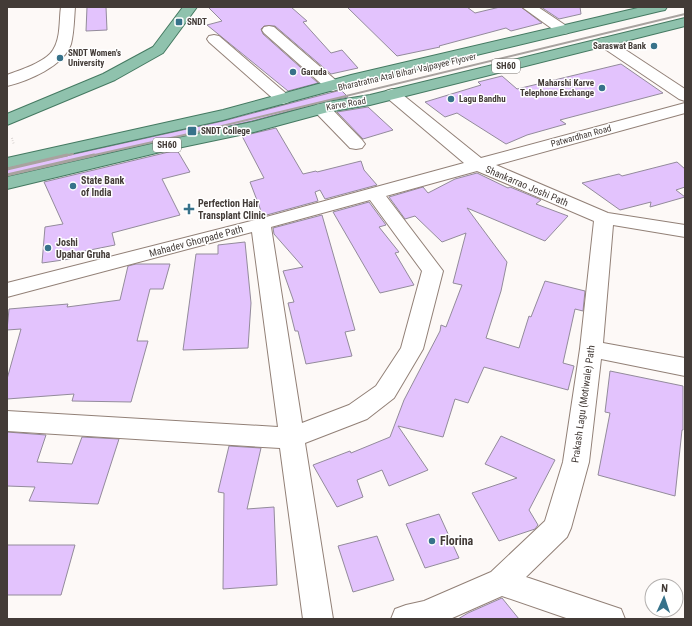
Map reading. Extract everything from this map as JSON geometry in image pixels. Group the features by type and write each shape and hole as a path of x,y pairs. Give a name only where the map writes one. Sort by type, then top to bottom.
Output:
{"main road":[{"path":"7,120 109,77 158,50 190,7"},
{"name":"Karve Road","path":"7,163 283,100 351,80 660,7"},
{"name":"Bharatratna Atal Bihari Vajpayee Flyover","path":"315,91 360,90 681,13"},
{"name":"Karve Road","path":"7,183 173,144 254,127 324,108 392,94 685,22"},
{"name":"Bharatratna Atal Bihari Vajpayee Flyover","path":"324,108 360,90"}],"street":[{"path":"7,81 52,60 60,52 64,41 68,7"},
{"path":"529,7 563,30"},
{"path":"269,30 334,86"},
{"path":"214,39 283,100"},
{"path":"604,42 685,96"},
{"name":"Shankarrao Joshi Path","path":"392,94 477,164 604,218 685,231"},
{"path":"324,108 356,144"},
{"name":"Patwardhan Road","path":"477,164 685,108"},
{"name":"Mahadev Ghorpade Path","path":"7,290 261,224 477,164"},
{"path":"7,183 7,189"},
{"path":"7,421 291,438 358,412 385,392 412,349 433,271 374,192"},
{"name":"Prakash Lagu (Motiwale) Path","path":"406,619 426,615 501,582 557,528 576,462 591,349 604,218"},
{"path":"261,224 318,619"},
{"path":"591,349 685,367"},
{"path":"501,582 610,619"}],"building":[{"path":"87,7 106,7 107,30 86,31"},
{"path":"208,7 291,7 307,21 303,22 331,53 342,50 358,68 331,74 275,26 264,26 261,29 263,34 318,83 288,91 207,25 222,21"},
{"path":"347,7 467,7 475,13 500,7 521,7 542,23 511,31 506,28 439,46 440,47 397,56"},
{"path":"541,7 580,7 581,14 559,19"},
{"path":"621,64 663,93 560,120 566,124 527,135 506,144 457,113 445,117 425,102 481,85 478,82 502,76 517,89"},
{"path":"341,90 348,97 327,101 252,121 7,175 7,169 223,121"},
{"path":"368,107 393,130 363,139 337,112"},
{"path":"276,128 303,174 361,161 364,170 377,185 325,199 320,190 315,192 318,201 263,216 250,182 264,178 242,136"},
{"path":"177,150 190,172 162,179 180,215 112,233 115,245 70,254 70,259 42,263 45,227 63,224 44,182"},
{"path":"677,162 685,169 685,187 676,190 685,197 650,207 651,202 620,210 582,183 619,174 622,176"},
{"path":"477,173 508,188 510,187 539,199 541,200 536,204 568,216 545,241 467,208 507,262 501,291 486,338 519,348 529,316 531,317 545,281 585,291 583,311 575,309 563,363 574,366 568,390 484,367 468,403 455,399 443,437 398,426 428,470 389,486 382,470 357,480 363,497 337,507 313,465 350,451 351,453 390,437 404,400 440,331 441,325 446,327 462,285 453,283 466,233 442,242 415,216 405,219 389,197 423,187 428,193 455,179"},
{"path":"369,202 386,225 379,227 399,252 395,253 414,285 380,293 333,212"},
{"path":"322,215 355,330 345,332 352,356 306,364 298,331 295,331 288,303 294,302 283,271 303,267 274,234 273,228"},
{"path":"245,242 251,303 248,348 183,350 196,254 218,254 218,245"},
{"path":"136,264 170,264 163,289 150,289 137,341 148,341 131,402 72,401 74,394 7,399 7,379 21,329 7,330 9,309 68,304 67,307 120,300 128,266"},
{"path":"610,371 683,386 683,430 675,496 598,475 610,413 605,412"},
{"path":"7,432 46,435 37,462 72,464 82,437 119,439 98,504 29,501 35,487 7,486"},
{"path":"501,436 555,460 529,510 538,525 535,529 499,541 472,493 517,478 485,464"},
{"path":"229,446 261,448 247,509 274,507 277,585 223,589 224,493 218,492"},
{"name":"Florina","path":"439,514 459,558 425,568 406,524"},
{"path":"377,536 394,580 353,592 338,546"},
{"path":"7,545 75,545 61,595 7,595"},
{"path":"502,598 519,619 458,619 468,613"}],"railway":[{"path":"90,156 193,133 685,14"},
{"path":"63,156 73,154"},
{"path":"7,169 67,155"},
{"path":"7,175 94,155"}],"place":[{"name":"SNDT","path":"179,22"},
{"name":"Saraswat Bank","path":"654,46"},
{"name":"SNDT Women's University","path":"60,58"},
{"name":"Garuda","path":"293,72"},
{"name":"Maharshi Karve Telephone Exchange","path":"602,88"},
{"name":"Lagu Bandhu","path":"451,99"},
{"name":"SNDT College","path":"192,131"},
{"name":"State Bank of India","path":"73,186"},
{"name":"Perfection Hair Transplant Clinic","path":"189,209"},
{"name":"Joshi Upahar Gruha","path":"48,248"},
{"name":"Florina","path":"432,541"}]}
